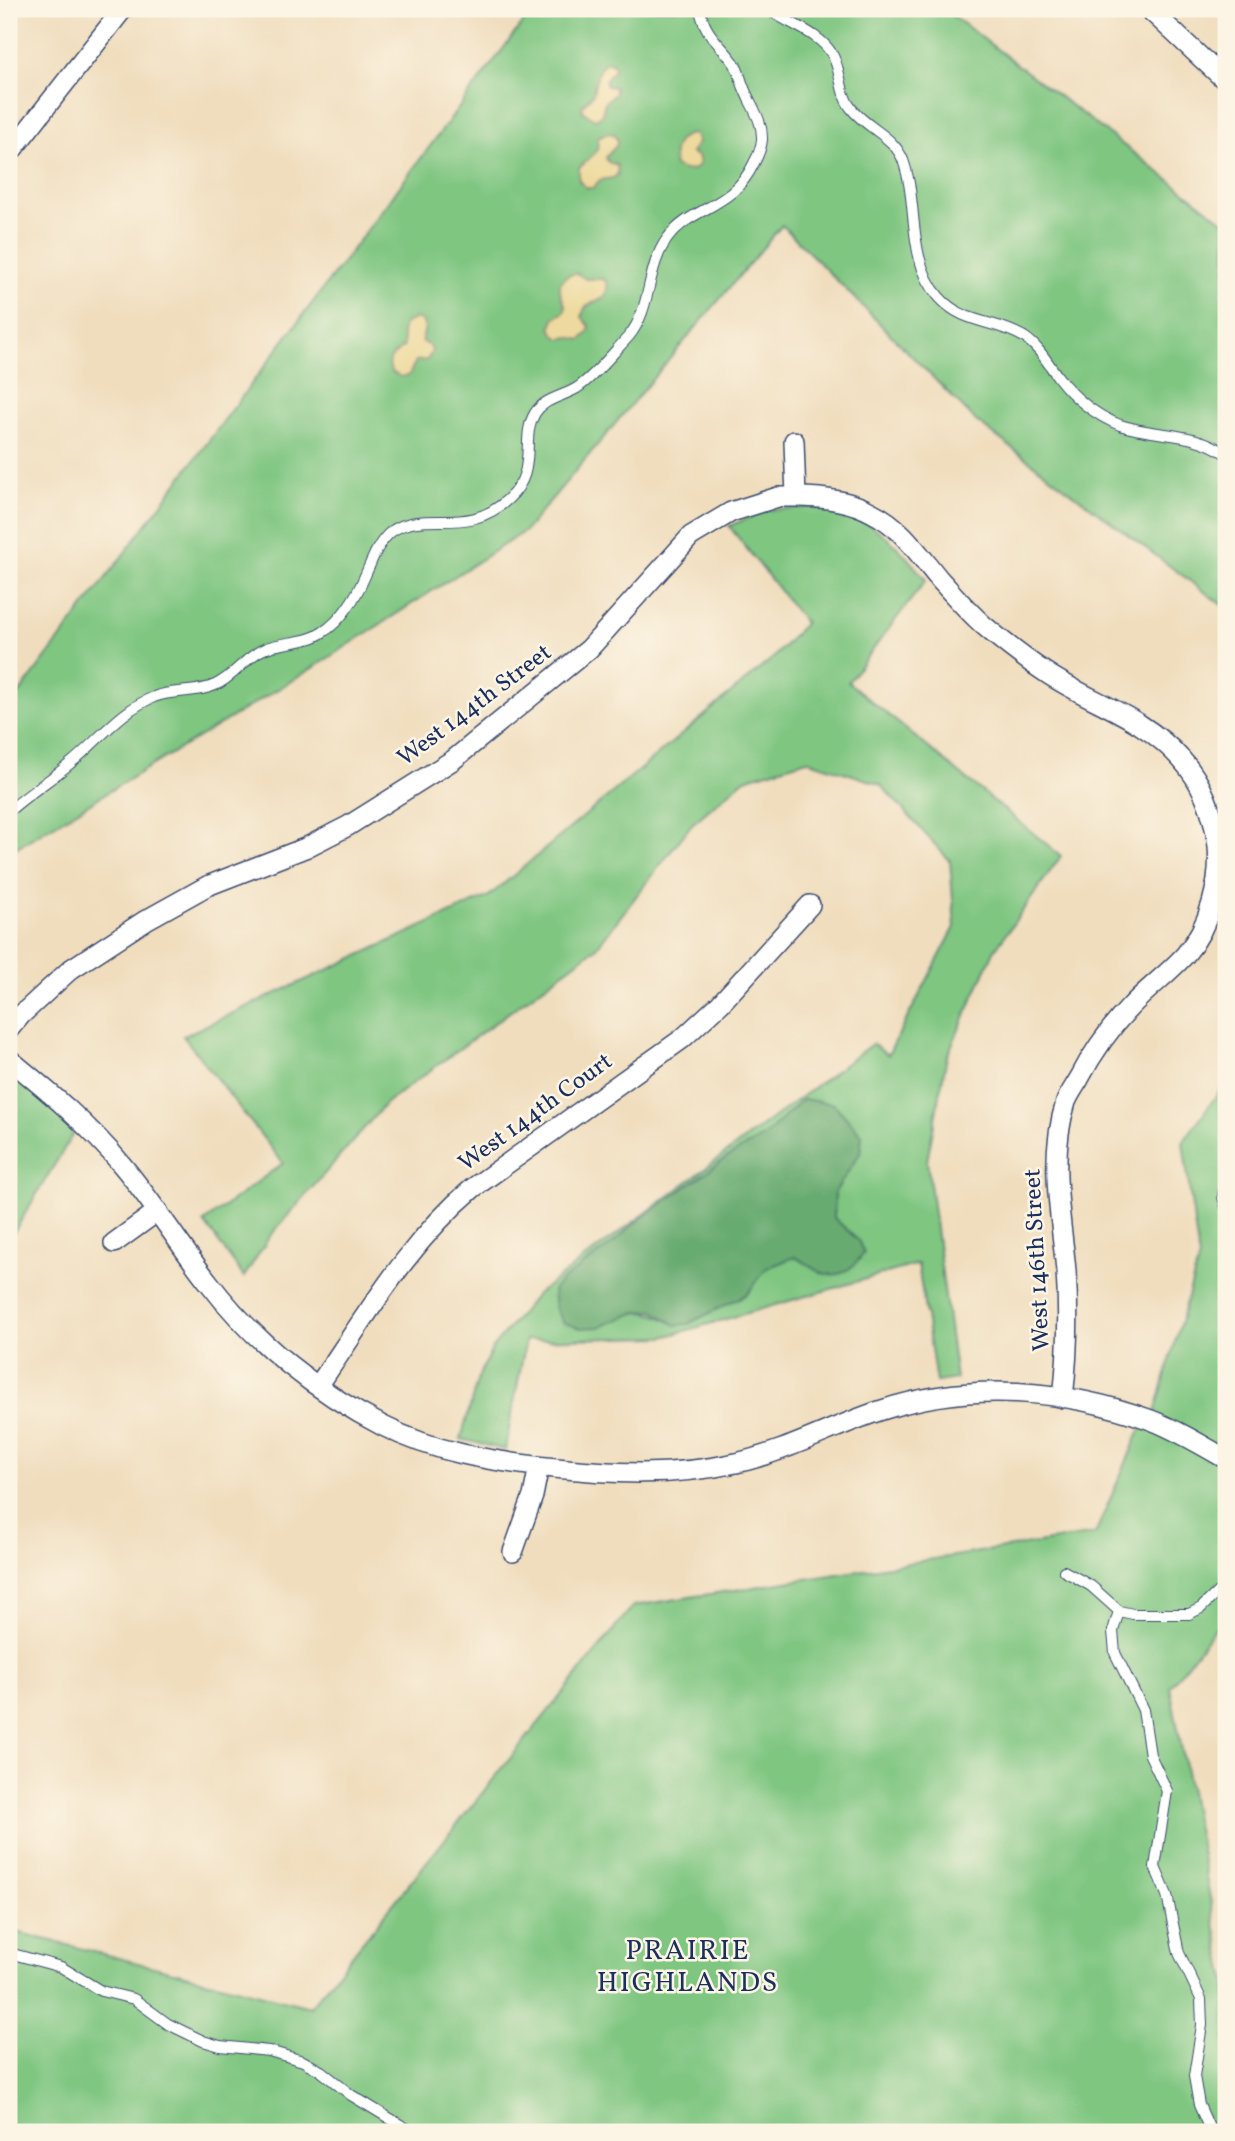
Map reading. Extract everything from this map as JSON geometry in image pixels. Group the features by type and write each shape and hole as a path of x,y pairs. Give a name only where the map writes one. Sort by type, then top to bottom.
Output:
{"street":[{"path":"9,154 123,9"},
{"path":"1149,9 1226,81"},
{"path":"794,441 796,497"},
{"name":"West 144th Street","path":"9,1030 21,1015 71,969 146,920 207,886 305,848 348,826 453,760 589,649 691,536 731,512 778,497 825,497 873,512 908,538 940,579 987,628 1048,674 1146,727 1181,759 1197,779 1222,845"},
{"name":"West 146th Street","path":"1063,1398 1068,1359 1068,1297 1056,1191 1059,1142 1067,1101 1094,1050 1130,1007 1186,954 1200,932 1217,883 1222,845"},
{"name":"West 144th Court","path":"318,1386 401,1267 452,1206 473,1188 682,1039 720,1004 810,905"},
{"path":"9,1059 81,1121 121,1164 233,1313 283,1359 318,1386 386,1427 413,1439 472,1456 539,1466 640,1473 710,1468 764,1455 886,1408 936,1397 1007,1391 1110,1407 1152,1421 1226,1459"},
{"path":"114,1243 158,1211"},
{"path":"513,1552 533,1496 539,1466"}],"lane":[{"path":"9,811 75,760 123,716 143,703 165,693 198,690 217,684 264,649 304,640 323,632 353,598 379,545 393,531 411,524 478,518 496,510 515,492 525,472 533,416 546,401 578,388 630,334 643,312 656,261 668,238 687,222 734,192 750,172 761,147 760,120 732,60 708,34 700,9"},
{"path":"768,9 825,44 836,61 843,90 852,109 896,147 904,163 919,257 929,282 948,306 966,318 1012,331 1032,343 1063,384 1102,416 1130,428 1198,440 1226,454"},
{"path":"1226,1177 1223,1197 1226,1208"},
{"path":"1064,1571 1091,1586 1119,1611 1133,1614 1189,1614 1201,1608 1226,1584"},
{"path":"1119,1611 1113,1631 1115,1653 1143,1710 1150,1755 1167,1790 1156,1867 1167,1895 1179,1953 1201,2000 1202,2025 1194,2076 1199,2105 1211,2132"},
{"path":"9,1953 61,1967 101,1991 134,2000 168,2024 203,2041 220,2046 270,2051 303,2061 321,2071 351,2095 412,2132"}],"green space":[{"path":"533,9 944,9 1226,223 1226,608 976,421 782,225 525,531 311,669 9,852 9,707"},
{"path":"808,507 859,519 891,541 918,570 926,580 848,682 1061,856 994,951 947,1056 927,1161 956,1379 936,1382 918,1264 664,1337 526,1340 505,1450 461,1439 478,1378 493,1347 537,1294 872,1044 888,1055 955,927 950,861 880,784 807,760 745,779 692,824 596,948 386,1103 270,1236 244,1277 204,1222 283,1163 183,1036 489,896 774,657 805,623 729,526 768,510","holes":["802,1100 860,1153 835,1192 834,1218 858,1240 821,1273 808,1262 794,1257 766,1268 747,1294 676,1325 654,1314 638,1312 599,1327 611,1245 635,1223 695,1180 766,1135"]},
{"path":"9,1059 81,1121 9,1240"},
{"path":"1226,1082 1226,1614 1170,1687 1226,1982 1226,2132 9,2132 9,1930 310,2007 633,1606 1095,1534 1145,1419 1153,1420 1199,1258 1183,1142"},
{"path":"803,1099 834,1104 862,1135 860,1153 835,1192 834,1218 858,1240 864,1253 856,1263 840,1274 833,1275 820,1272 794,1257 767,1268 747,1294 688,1324 676,1325 653,1311 637,1312 599,1327 580,1328 564,1323 555,1308 553,1290 561,1281 660,1205 729,1156 766,1135"}],"sand":[{"path":"606,62 612,63 615,68 605,81 607,86 615,87 615,94 605,102 602,115 595,119 583,112 582,106 593,93 598,72"},
{"path":"607,133 614,134 617,138 617,144 606,158 608,162 617,165 618,174 613,178 600,180 593,188 587,188 579,181 579,168 597,151 598,137"},
{"path":"692,134 698,142 691,153 698,156 700,163 692,170 674,166 674,150 678,141"},
{"path":"576,273 586,279 603,279 607,283 607,291 605,296 584,310 582,317 590,327 588,333 581,340 569,337 560,339 551,327 554,318 563,313 566,307 560,293 560,283 566,276"},
{"path":"417,318 425,327 422,341 431,347 432,352 427,360 416,361 409,375 400,377 391,371 389,362 404,346 402,332 405,323"}],"district":[{"name":"PRAIRIE HIGHLANDS","path":"688,1967"}]}
